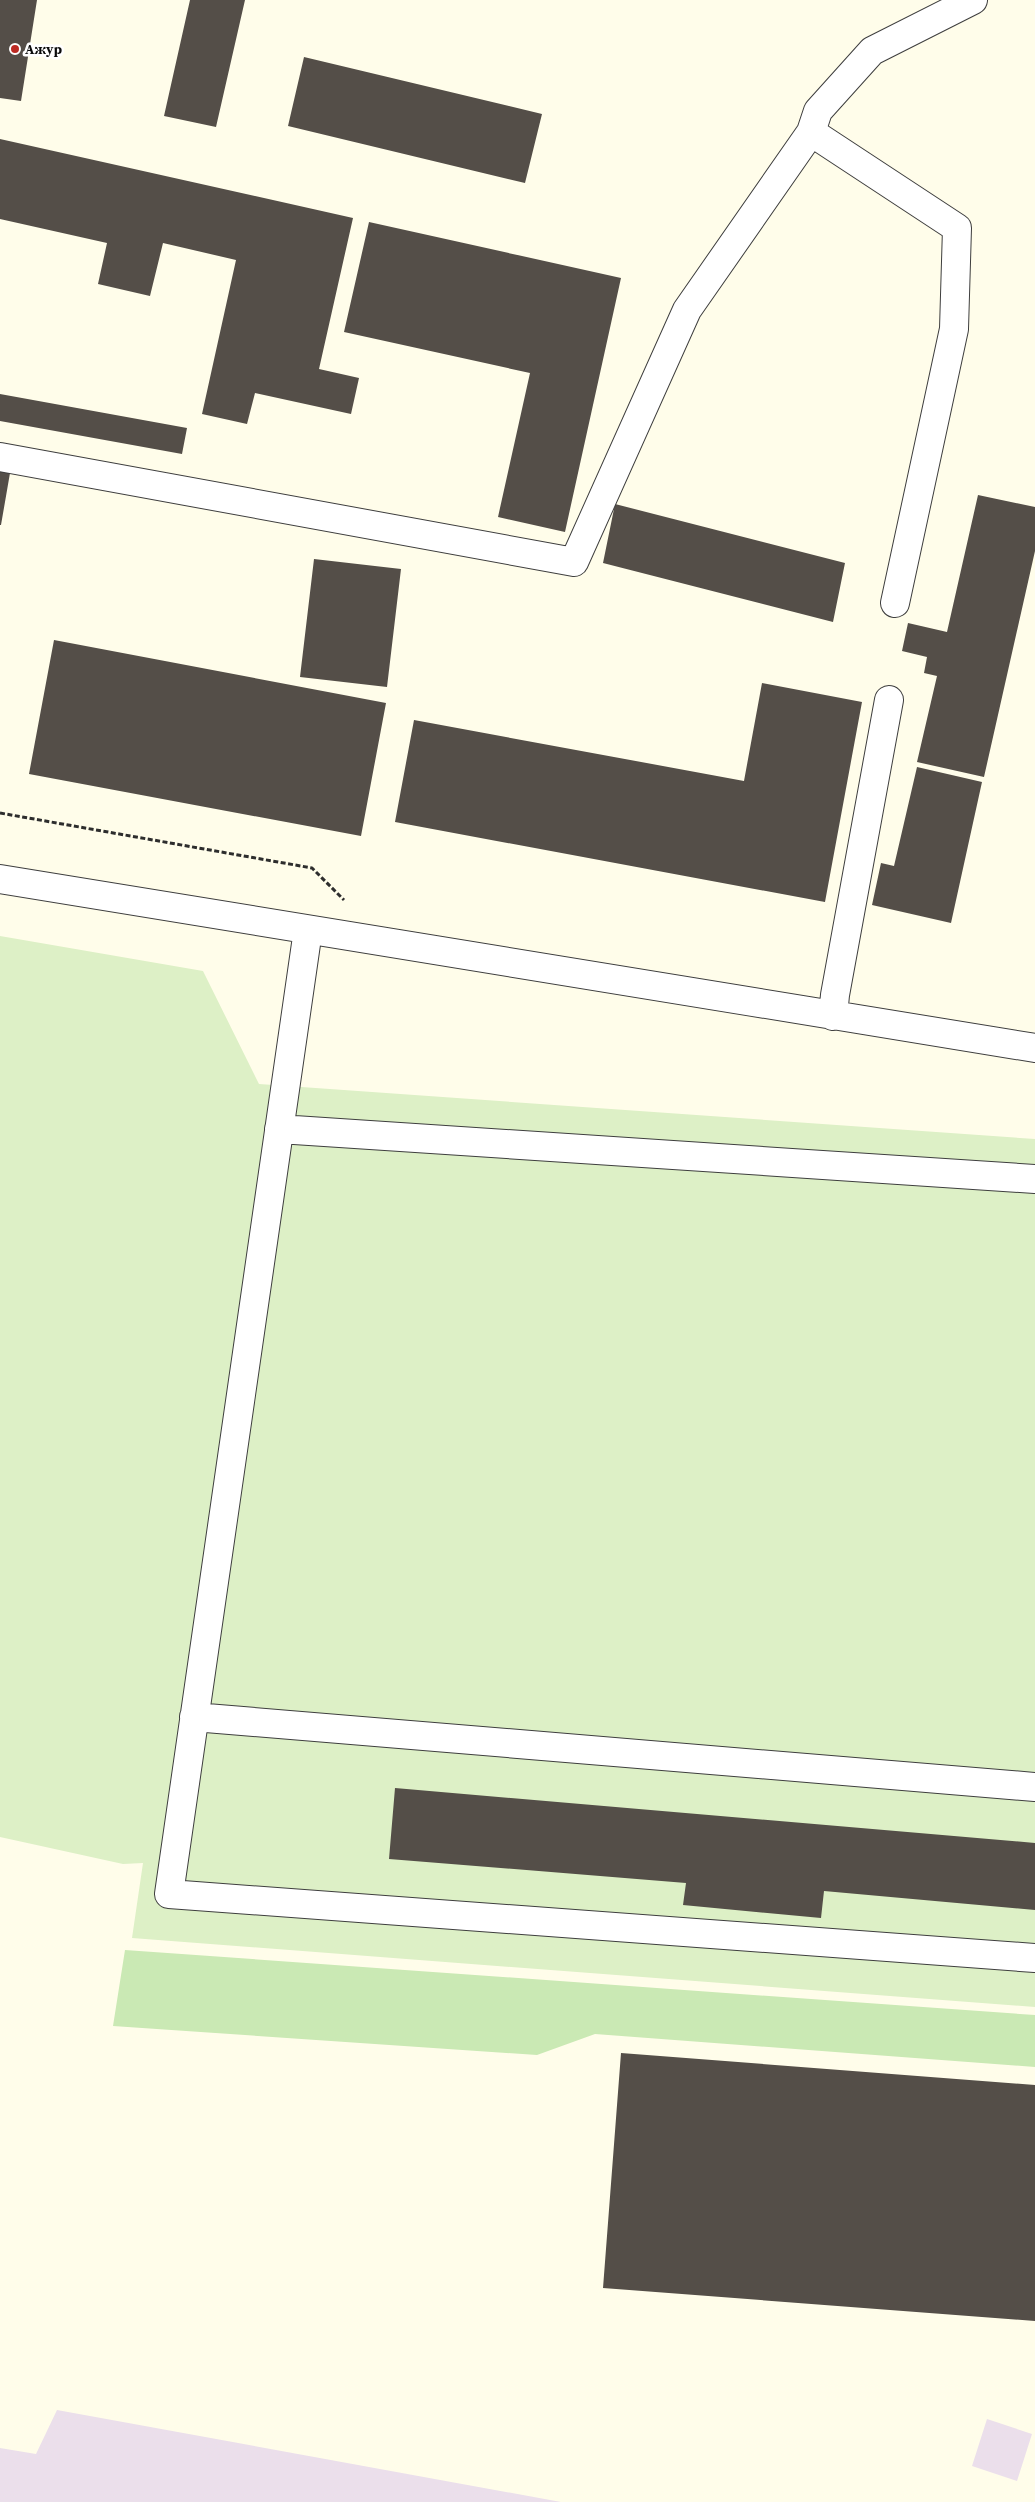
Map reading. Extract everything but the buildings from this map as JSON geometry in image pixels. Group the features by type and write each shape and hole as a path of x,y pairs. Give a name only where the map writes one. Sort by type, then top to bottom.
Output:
{"street":[{"path":"0,457 574,562 687,310 811,132 818,111 872,51 971,3 973,0"},
{"path":"811,132 957,228 954,329 895,603"},
{"path":"833,1016 835,995 889,700"},
{"path":"0,879 1035,1048"},
{"path":"308,930 169,1894 1035,1958"},
{"path":"279,1129 1035,1179"},
{"path":"194,1717 1035,1787"}],"shaded area":[{"path":"57,2410 561,2502 0,2502 0,2448 36,2454"},
{"path":"987,2419 1032,2434 1017,2481 972,2466"}],"green space":[{"path":"0,936 203,971 259,1084 1035,1139 1035,2007 132,1938 143,1863 123,1864 0,1837"},
{"path":"125,1950 1035,2015 1035,2067 595,2034 537,2055 113,2026"}],"place":[{"name":"Ажур","path":"15,49"}]}
